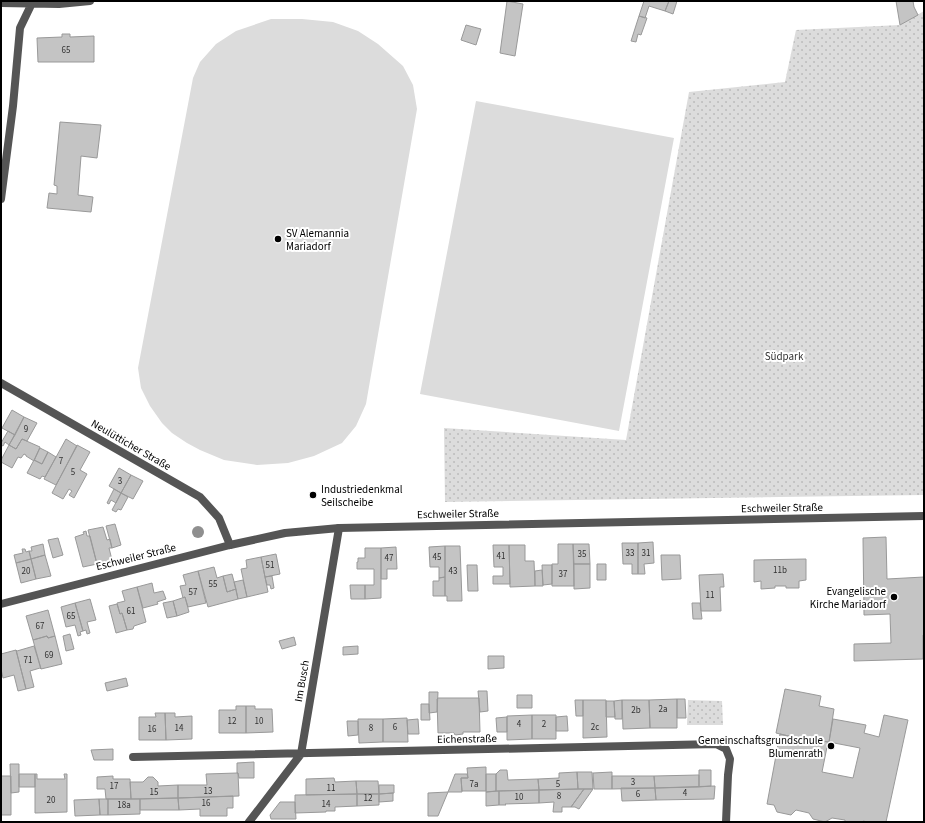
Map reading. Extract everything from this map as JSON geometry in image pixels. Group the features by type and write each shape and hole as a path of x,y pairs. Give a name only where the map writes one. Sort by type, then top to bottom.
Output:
{"street":[{"path":"1,3 33,2 59,4 90,1"},
{"path":"1,199 13,106 20,28 33,2"},
{"name":"Neulütticher Straße","path":"1,383 200,497 219,518 230,545"},
{"name":"Eschweiler Straße","path":"1,604 230,545 285,534 339,528 924,516"},
{"name":"Im Busch","path":"249,822 301,754 339,528"},
{"name":"Eichenstraße","path":"133,756 301,754 716,744 726,749 730,759 726,822"}],"green space":[{"name":"Südpark","path":"924,11 924,495 445,502 444,428 626,440 689,92 785,82 796,30 900,25"},
{"name":"SV Alemannia Mariadorf","path":"271,19 302,19 333,22 358,31 378,44 403,66 413,85 417,109 366,404 356,426 342,443 314,456 288,463 257,465 224,460 200,450 172,433 162,423 150,406 141,388 138,368 193,78 200,62 216,44 236,31"},
{"path":"476,101 674,138 619,431 420,394"},
{"path":"688,700 722,701 723,725 687,725"}],"building":[{"path":"507,1 523,4 515,56 500,53"},
{"path":"644,1 669,1 665,11 649,6 645,18 639,16"},
{"path":"669,1 677,1 673,14 665,11"},
{"path":"896,1 913,1 918,15 900,25"},
{"path":"639,16 647,18 641,35 638,34 636,42 631,41"},
{"path":"466,25 481,29 476,45 461,40"},
{"path":"62,34 70,34 70,37 94,36 94,62 38,62 37,38 62,37"},
{"path":"60,122 101,125 97,158 81,156 78,195 93,197 91,212 47,208 49,193 57,194 57,186 54,185"},
{"path":"12,410 24,417 15,435 2,428"},
{"path":"24,417 37,423 27,441 22,439 16,449 9,445"},
{"path":"8,431 15,435 9,445 5,442 3,446 1,443"},
{"path":"22,439 40,447 34,461 24,454 21,458 18,457 12,468 1,462 9,445 16,449"},
{"path":"66,439 77,446 56,485 44,479"},
{"path":"77,445 90,452 80,470 87,474 74,498 69,495 72,491 69,489 63,499 52,493"},
{"path":"40,448 48,452 42,464 34,460"},
{"path":"48,452 56,457 45,477 42,476 40,479 27,473 34,460 42,464"},
{"path":"119,468 131,475 121,493 109,486"},
{"path":"131,475 143,481 133,499 121,493"},
{"path":"114,489 121,493 116,503 111,500 109,504 107,503"},
{"path":"121,493 128,497 121,510 118,509 116,512 112,510"},
{"path":"115,524 121,545 112,548 106,526"},
{"path":"103,527 107,540 110,539 112,548 109,548 112,560 97,564 88,530"},
{"path":"86,531 87,536 90,536 97,564 83,567 75,537 84,534 83,532"},
{"name":"Evangelische Kirche Mariadorf","path":"886,537 887,579 924,577 923,659 854,661 854,644 891,643 890,614 864,615 863,538"},
{"path":"58,538 63,555 53,558 48,540"},
{"path":"653,542 654,563 644,564 645,574 638,574 638,543"},
{"path":"622,543 638,543 638,574 632,574 632,564 623,564"},
{"path":"43,544 45,555 31,559 29,551 32,551 31,547"},
{"path":"558,544 573,544 574,586 552,586 552,564 558,564"},
{"path":"573,544 589,544 590,564 574,564"},
{"path":"493,545 509,545 510,584 493,584 493,576 503,576 503,567 494,567"},
{"path":"509,545 525,545 525,561 534,561 535,586 510,587"},
{"path":"445,546 460,546 462,601 447,601 447,596 445,596"},
{"path":"445,546 445,577 439,578 439,567 430,567 429,547"},
{"path":"396,547 397,569 387,569 387,579 381,579 381,548"},
{"path":"365,548 381,548 381,598 365,599 365,585 374,585 374,569 357,569 358,558 365,558"},
{"path":"22,549 25,549 26,552 29,551 31,559 16,563 14,555 23,553"},
{"path":"276,554 280,574 265,577 261,557"},
{"path":"45,555 51,576 36,579 31,559"},
{"path":"661,555 680,555 681,579 662,580"},
{"path":"261,557 268,592 247,597 241,569 247,568 246,560"},
{"path":"31,559 36,579 21,583 16,563"},
{"path":"806,559 806,580 799,581 799,588 775,586 775,588 761,589 761,581 754,582 754,560"},
{"path":"574,564 590,564 590,588 574,589"},
{"path":"597,564 606,564 606,580 597,580"},
{"path":"467,565 477,565 478,591 468,591"},
{"path":"542,565 552,565 552,584 543,585"},
{"path":"214,567 217,578 223,576 227,592 236,589 238,599 208,607 198,571"},
{"path":"542,570 543,586 535,586 535,571"},
{"path":"198,571 206,603 188,607 185,597 183,598 180,586 186,585 183,575"},
{"path":"232,574 236,589 227,592 223,576"},
{"path":"723,574 724,587 720,587 721,611 701,611 699,575"},
{"path":"272,576 274,588 271,589 270,585 267,585 265,577"},
{"path":"445,577 445,596 433,596 433,581 439,581 439,578"},
{"path":"243,580 247,597 238,599 234,582"},
{"path":"152,583 154,593 163,591 166,599 157,602 158,604 143,608 137,587"},
{"path":"350,585 365,585 365,599 351,599"},
{"path":"137,587 146,622 134,626 133,629 127,630 122,613 120,614 117,603 125,601 122,591"},
{"path":"185,597 189,612 177,616 173,601"},
{"path":"90,599 96,620 87,622 90,633 87,634 86,630 83,631 75,603"},
{"path":"173,601 177,616 167,618 163,603"},
{"path":"75,603 83,631 80,632 81,635 78,636 75,625 66,627 61,607"},
{"path":"692,603 700,603 702,619 693,619"},
{"path":"117,604 120,614 122,613 127,630 116,633 109,606"},
{"path":"48,610 55,636 48,638 47,636 33,640 26,616"},
{"path":"70,634 74,649 66,651 63,636"},
{"path":"47,636 48,638 55,636 62,664 41,669 33,640"},
{"path":"294,637 296,645 282,649 279,641"},
{"path":"34,646 41,669 30,671 34,687 26,689 16,650"},
{"path":"358,646 358,654 343,655 343,647"},
{"path":"16,650 26,689 18,691 14,675 3,678 1,669 1,654"},
{"path":"488,656 504,656 504,668 488,669"},
{"path":"126,678 128,686 107,691 105,683"},
{"path":"785,689 821,696 819,706 834,709 829,742 801,739 776,733"},
{"path":"478,691 487,691 488,711 480,712"},
{"path":"429,692 438,692 437,712 429,713"},
{"path":"517,695 532,695 532,708 517,708"},
{"path":"438,698 479,698 480,732 463,732 463,734 455,735 454,733 438,733"},
{"path":"677,699 685,699 686,718 677,718"},
{"path":"677,699 677,728 650,728 649,700"},
{"path":"575,700 583,700 583,716 576,716"},
{"path":"583,700 606,700 607,737 583,738"},
{"path":"622,700 649,700 650,728 623,729"},
{"path":"622,700 622,719 615,719 614,701"},
{"path":"606,701 614,701 615,717 606,717"},
{"path":"421,704 429,704 430,720 421,720"},
{"path":"236,706 246,706 246,733 219,733 219,710 236,710"},
{"path":"246,706 255,706 255,709 272,709 273,732 246,733"},
{"path":"155,713 165,713 166,740 139,740 139,717 156,717"},
{"path":"165,713 175,713 175,717 192,716 192,739 166,740"},
{"path":"532,715 532,739 507,740 507,716"},
{"path":"532,715 556,715 556,739 532,739"},
{"path":"884,715 908,720 886,822 845,822 845,820 832,818 825,822 813,819 809,813 796,810 791,815 777,812 774,805 767,804 780,734 801,739 828,742 822,772 853,778 860,748 829,742 833,719 866,725 864,733 879,737"},
{"path":"567,716 568,731 556,731 556,717"},
{"path":"507,717 507,732 497,732 496,718"},
{"path":"407,718 408,742 383,742 383,719"},
{"path":"358,719 383,719 383,742 359,743"},
{"path":"418,719 419,734 408,734 407,720"},
{"path":"347,721 358,721 358,735 348,736"},
{"path":"113,749 113,760 94,760 91,750"},
{"path":"254,762 254,778 239,778 237,773 237,763"},
{"path":"10,764 19,764 19,792 11,793"},
{"path":"486,767 486,791 462,791 461,778 468,778 467,768"},
{"path":"500,770 507,770 508,780 538,779 539,790 496,791 496,774"},
{"path":"699,770 711,770 711,786 699,787"},
{"path":"577,772 592,772 593,789 578,789"},
{"path":"577,772 578,789 539,790 538,779 559,778 559,773"},
{"path":"612,772 612,789 594,789 593,773"},
{"path":"238,773 239,796 178,798 178,785 207,785 206,774"},
{"path":"19,774 35,774 35,787 19,787"},
{"path":"35,774 37,774 37,779 65,779 64,774 67,774 67,812 35,813"},
{"path":"455,774 467,774 468,778 461,778 462,792 448,792"},
{"path":"486,774 496,774 496,791 486,792"},
{"path":"699,775 699,787 655,788 654,776"},
{"path":"1,776 11,776 11,815 1,815"},
{"path":"113,776 113,779 130,779 131,799 106,799 105,789 97,789 97,777"},
{"path":"612,776 654,776 655,788 612,789"},
{"path":"148,777 153,777 158,782 158,786 178,785 178,798 131,799 130,782 143,782"},
{"path":"334,778 335,782 356,781 357,794 306,795 306,779"},
{"path":"356,781 378,781 379,794 357,794"},
{"path":"379,785 394,785 394,793 379,794"},
{"path":"715,786 714,799 656,800 655,788"},
{"path":"621,788 655,788 656,800 622,801"},
{"path":"584,789 571,807 562,807 562,812 553,812 554,802 539,803 539,790"},
{"path":"584,789 593,789 579,809 571,807"},
{"path":"539,790 539,803 499,805 499,791"},
{"path":"499,791 499,805 486,806 486,792"},
{"path":"448,792 438,816 428,816 428,793"},
{"path":"393,793 393,801 379,802 379,794"},
{"path":"357,794 357,806 335,807 335,811 295,813 295,795"},
{"path":"357,794 379,794 379,805 357,806"},
{"path":"233,796 233,808 227,808 227,816 200,816 200,809 179,810 178,798"},
{"path":"178,798 179,810 140,810 140,799"},
{"path":"99,799 108,799 108,815 100,815"},
{"path":"99,799 100,815 75,816 74,800"},
{"path":"108,799 140,799 140,814 108,815"},
{"path":"280,802 295,802 296,819 271,819 270,815"}],"place":[{"name":"SV Alemannia Mariadorf","path":"278,239"},
{"name":"Industriedenkmal Seilscheibe","path":"313,495"},
{"name":"Evangelische Kirche Mariadorf","path":"894,597"},
{"name":"Gemeinschaftsgrundschule Blumenrath","path":"831,746"}]}
